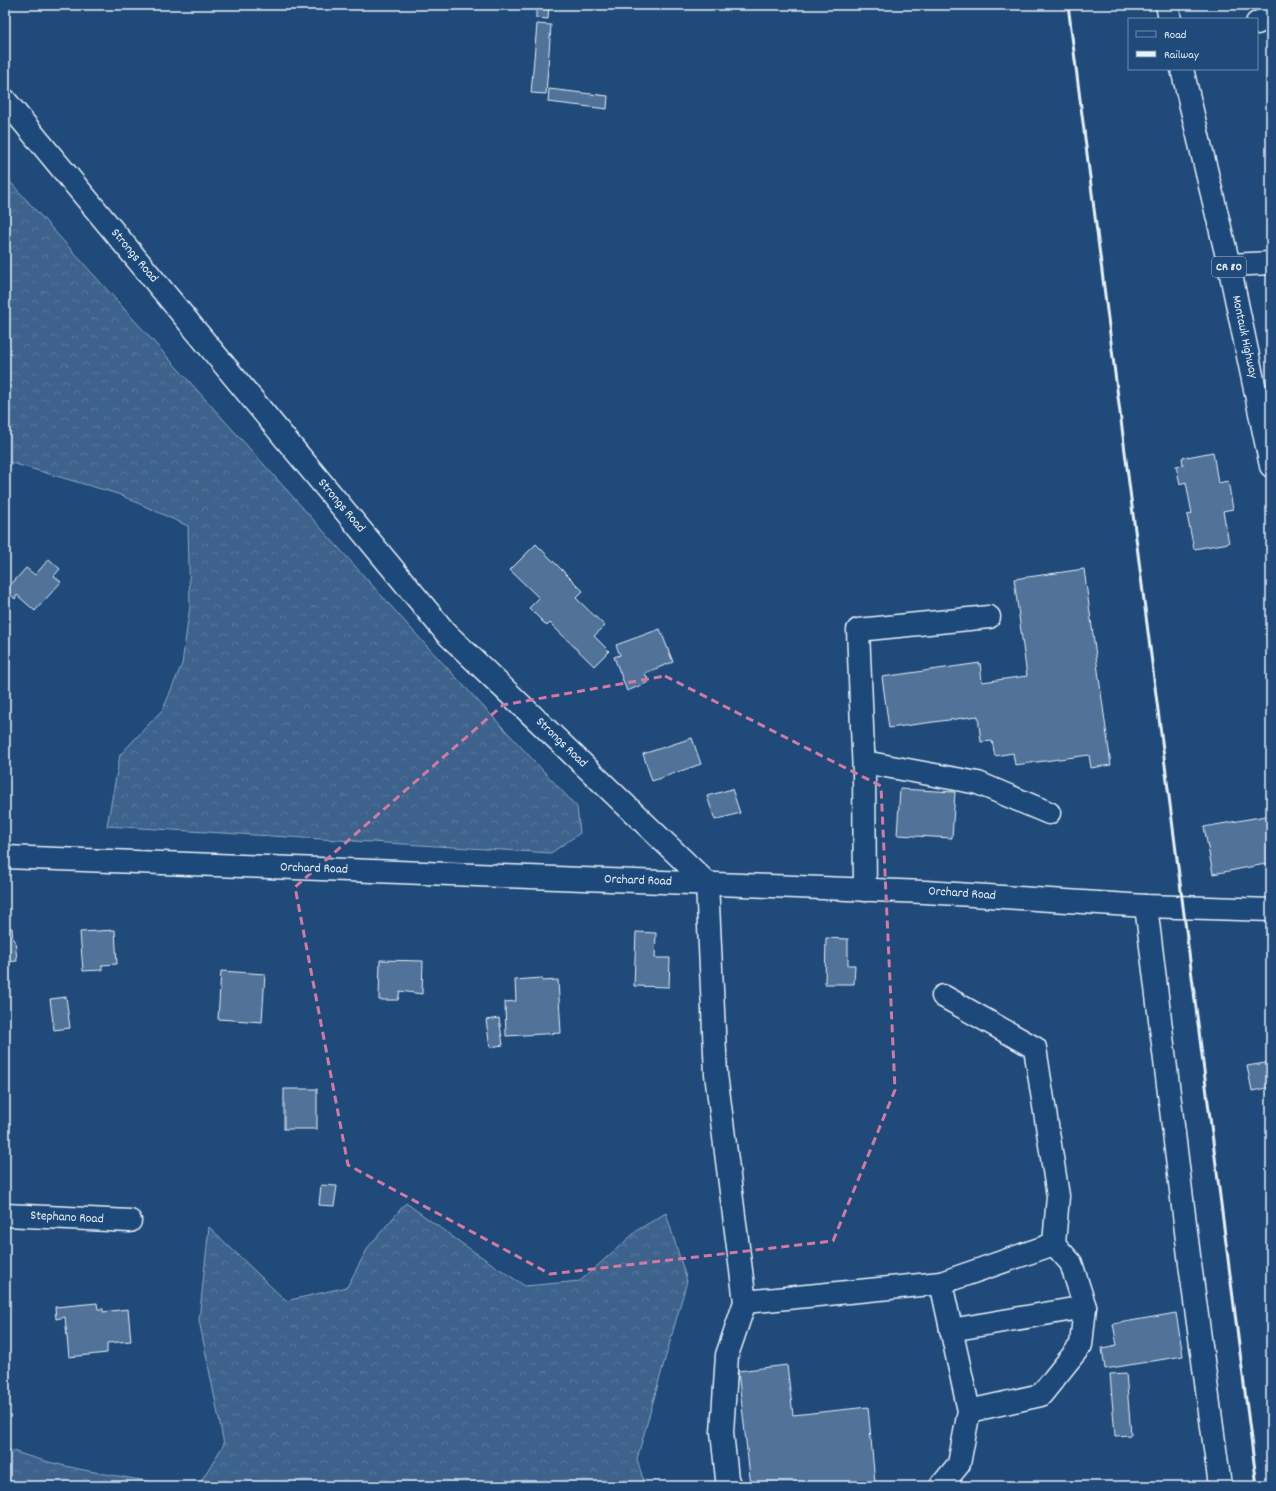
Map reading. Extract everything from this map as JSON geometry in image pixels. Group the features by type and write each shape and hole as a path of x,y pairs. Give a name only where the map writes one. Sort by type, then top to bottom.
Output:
{"street":[{"path":"1167,5 1170,18"},
{"path":"1258,22 1271,16"},
{"name":"Montauk Highway","path":"1182,70 1229,265 1271,466"},
{"name":"Strongs Road","path":"5,100 446,633 707,883"},
{"path":"1229,265 1271,263"},
{"path":"865,890 864,762 858,630 989,617"},
{"path":"864,762 978,783 1049,813"},
{"name":"Orchard Road","path":"5,857 924,892 1146,906 1271,910"},
{"path":"707,883 716,1074 746,1302 727,1355 724,1387 722,1432 727,1479 730,1486"},
{"path":"1146,906 1189,1256 1220,1486"},
{"path":"943,996 1035,1048 1058,1196 1054,1244 1071,1263 1085,1307 1081,1345 1041,1395 969,1411"},
{"name":"Stephano Road","path":"5,1215 130,1221"},
{"path":"746,1302 941,1283 1054,1244"},
{"path":"941,1283 969,1411 959,1464 941,1486"},
{"path":"951,1330 1085,1307"}],"highlighted area":[{"path":"665,676 881,786 895,1090 833,1241 550,1274 348,1165 295,887 503,705"}],"green space":[{"path":"5,176 424,643 577,807 580,833 551,853 107,826 120,755 163,709 182,664 190,606 188,526 118,494 5,461"},
{"path":"406,1203 464,1245 525,1286 580,1281 639,1229 666,1213 687,1281 637,1459 645,1486 198,1486 224,1444 199,1320 209,1227 286,1301 347,1287 369,1246"},
{"path":"5,1448 68,1467 178,1486 5,1486"}],"building":[{"path":"536,5 549,5 548,19 536,18"},
{"path":"537,24 551,25 546,94 531,93"},
{"path":"549,89 608,96 607,109 548,102"},
{"path":"1213,452 1218,483 1228,481 1233,509 1223,511 1229,543 1194,549 1187,515 1192,514 1186,482 1180,484 1176,466 1183,465 1182,458"},
{"path":"536,544 583,591 576,598 605,626 594,636 609,651 594,666 550,623 547,626 529,608 539,598 510,570"},
{"path":"49,559 60,569 54,576 61,582 35,611 17,595 15,599 6,590 26,568 35,575"},
{"path":"1084,569 1111,765 1091,768 1089,755 1015,765 1013,753 995,756 992,741 981,742 978,716 889,728 882,677 980,663 982,682 1027,676 1014,579"},
{"path":"660,629 673,662 645,673 649,682 627,691 614,657 620,655 616,645"},
{"path":"692,738 701,764 652,781 643,754"},
{"path":"732,789 740,813 715,820 707,796"},
{"path":"900,789 955,792 952,838 897,835"},
{"path":"1271,815 1271,850 1268,851 1271,863 1213,874 1204,827"},
{"path":"5,928 12,928 17,961 6,962 7,981 5,981"},
{"path":"115,930 117,964 102,965 102,970 83,971 80,932"},
{"path":"636,932 656,933 655,958 670,958 669,987 634,986"},
{"path":"826,938 848,939 848,965 855,965 854,984 825,984"},
{"path":"380,960 423,961 422,994 400,991 398,1000 379,1000"},
{"path":"221,971 265,974 262,1022 218,1019"},
{"path":"542,978 542,981 558,980 561,1033 506,1036 505,1002 516,1001 515,980"},
{"path":"66,997 70,1028 54,1030 50,999"},
{"path":"499,1018 503,1045 490,1047 486,1020"},
{"path":"1271,1062 1271,1087 1252,1091 1247,1066"},
{"path":"284,1089 317,1089 317,1129 284,1129"},
{"path":"321,1185 337,1186 334,1206 319,1205"},
{"path":"97,1303 98,1309 103,1309 103,1312 128,1309 131,1341 107,1343 107,1353 69,1357 65,1317 56,1319 55,1307"},
{"path":"1176,1313 1183,1356 1105,1369 1102,1348 1117,1345 1113,1324"},
{"path":"787,1365 793,1415 868,1407 875,1482 836,1486 751,1486 738,1371"},
{"path":"1126,1373 1131,1435 1115,1436 1110,1374"}],"railway":[{"path":"1068,5 1257,1486"}]}
